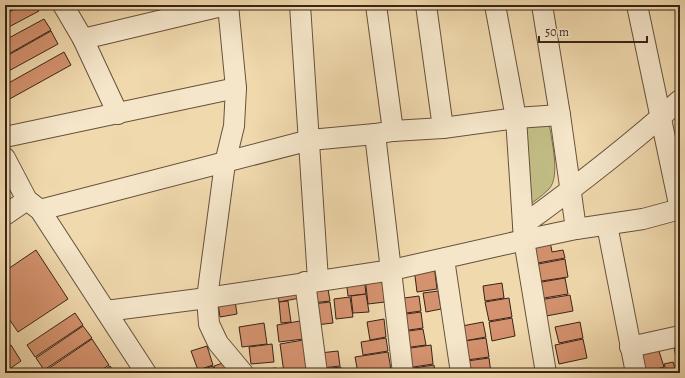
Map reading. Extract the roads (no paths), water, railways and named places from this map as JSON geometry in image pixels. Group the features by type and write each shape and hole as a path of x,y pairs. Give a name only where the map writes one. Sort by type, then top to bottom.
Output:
{"street":[{"path":"64,5 83,39 118,114"},
{"path":"83,39 227,5 236,88 234,126 225,163 207,298 209,324 218,343 243,373"},
{"path":"300,5 310,140 311,281 317,373"},
{"path":"376,5 392,270 404,373"},
{"path":"426,5 443,128"},
{"path":"495,5 516,118 523,232 546,373"},
{"path":"542,5 576,229"},
{"path":"106,311 207,298 311,281 392,270 444,259 523,232 576,229 607,225 643,219 680,209 637,5"},
{"path":"5,137 236,88"},
{"path":"523,232 680,100"},
{"path":"5,215 34,205 225,163 310,140 384,132 443,128 516,118 560,116"},
{"path":"5,158 34,205 146,373"},
{"path":"607,225 630,347 633,372"},
{"path":"444,259 461,373"},
{"path":"630,347 680,336"}]}
